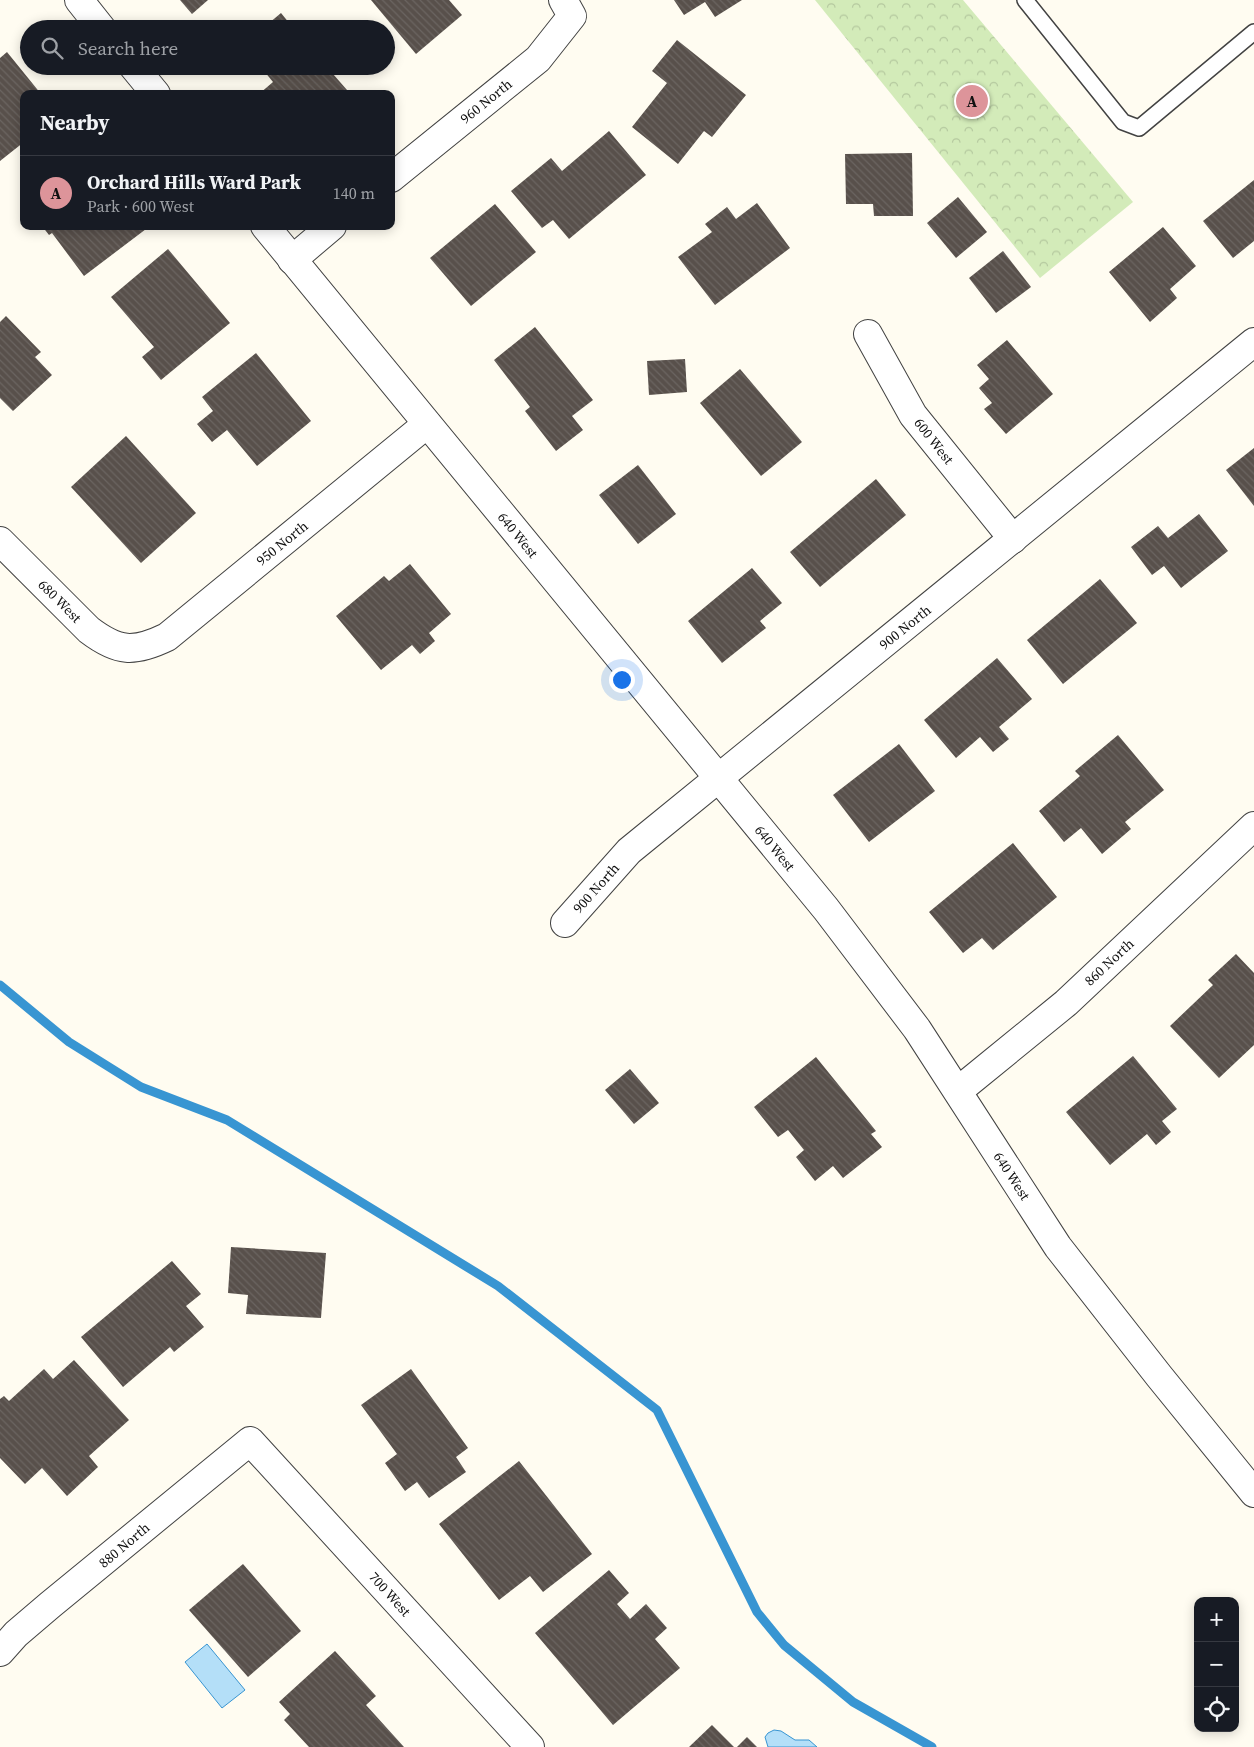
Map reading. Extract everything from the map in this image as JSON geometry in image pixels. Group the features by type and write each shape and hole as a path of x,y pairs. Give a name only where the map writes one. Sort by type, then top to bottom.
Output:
{"street":[{"path":"78,0 95,20"},
{"name":"960 North","path":"395,175 538,59 568,8"},
{"path":"140,75 153,90"},
{"name":"640 West","path":"268,230 826,909 899,1004 958,1091 1058,1247 1254,1494"},
{"path":"292,260 327,230"},
{"name":"600 West","path":"868,334 913,415 1013,539"},
{"name":"900 North","path":"565,923 629,851 1254,342"},
{"name":"950 North","path":"129,648 149,646 167,638 427,424"},
{"name":"680 West","path":"0,541 88,630 115,646 129,648"},
{"name":"860 North","path":"958,1091 1066,1003 1251,835"},
{"name":"880 North","path":"0,1652 16,1634 50,1604 250,1440"},
{"name":"700 West","path":"250,1440 530,1747"}],"lane":[{"path":"1025,0 1123,122 1138,128 1254,32"}],"green space":[{"path":"815,0 963,0 1133,202 1040,278"}],"water":[{"path":"207,1644 245,1690 222,1708 185,1662"},
{"path":"774,1730 781,1731 795,1740 809,1740 817,1747 768,1747 765,1737"}],"building":[{"path":"180,0 208,0 192,14"},
{"path":"371,0 449,0 462,15 416,54 395,29 395,20 388,20"},
{"path":"674,0 742,0 715,17 705,2 684,15"},
{"path":"281,13 287,20 273,20"},
{"path":"677,40 746,95 712,137 704,131 678,164 632,127 667,83 652,71"},
{"path":"7,52 20,68 20,75 26,75 38,90 20,90 20,145 0,161 0,58"},
{"path":"267,75 334,75 347,90 264,90 273,82"},
{"path":"609,131 646,175 569,239 553,220 542,228 511,191 551,158 562,171"},
{"path":"912,153 913,216 874,216 873,204 846,204 845,154"},
{"path":"1254,180 1254,241 1233,258 1203,221"},
{"path":"958,197 987,232 956,258 927,223"},
{"path":"757,203 790,248 715,305 678,257 712,232 705,224 727,207 736,219"},
{"path":"495,204 536,252 471,306 430,258"},
{"path":"1163,227 1196,266 1170,289 1177,298 1150,322 1109,272"},
{"path":"45,230 145,230 84,276 52,233 49,235"},
{"path":"168,249 230,323 161,380 142,357 154,347 111,297"},
{"path":"1003,251 1031,287 996,313 969,278"},
{"path":"6,316 41,352 35,357 52,375 13,411 0,398 0,322"},
{"path":"535,327 593,400 572,416 583,430 556,451 525,411 530,407 494,360"},
{"path":"1007,340 1053,394 1006,434 984,409 992,403 979,388 989,379 977,365"},
{"path":"256,353 311,421 257,466 227,430 212,442 197,424 213,411 202,397"},
{"path":"685,359 687,392 649,395 647,361"},
{"path":"740,369 802,442 761,476 700,403"},
{"path":"126,436 196,513 141,563 71,487"},
{"path":"1254,448 1254,506 1226,470"},
{"path":"638,465 676,514 638,544 599,495"},
{"path":"876,479 906,515 820,587 790,552"},
{"path":"1199,514 1228,551 1181,588 1164,566 1152,575 1131,547 1158,526 1168,538"},
{"path":"410,564 451,614 429,633 435,641 420,654 412,645 381,670 336,616 384,576 389,581"},
{"path":"752,568 782,603 760,621 766,628 722,663 688,621"},
{"path":"1100,579 1137,623 1063,684 1027,640"},
{"path":"997,658 1032,699 999,727 1009,739 993,752 980,737 956,758 924,720"},
{"path":"1118,735 1164,790 1125,822 1131,829 1102,854 1081,828 1064,842 1039,811 1080,776 1075,771"},
{"path":"899,744 935,791 869,842 833,795"},
{"path":"1013,843 1057,897 993,950 982,938 963,953 929,912"},
{"path":"1236,954 1254,973 1254,1045 1219,1078 1170,1026 1213,985 1208,980"},
{"path":"1133,1056 1177,1109 1162,1121 1171,1132 1156,1145 1147,1134 1110,1165 1066,1112"},
{"path":"816,1057 876,1131 871,1134 882,1147 843,1178 833,1166 815,1181 796,1157 804,1150 788,1130 778,1137 754,1107"},
{"path":"630,1069 659,1103 634,1124 605,1090"},
{"path":"231,1247 326,1253 321,1318 246,1314 248,1295 228,1293"},
{"path":"172,1261 201,1294 186,1306 204,1327 174,1352 170,1347 123,1387 81,1337"},
{"path":"74,1360 129,1420 89,1456 98,1467 67,1496 42,1468 25,1484 0,1458 0,1399 4,1396 9,1401 44,1369 53,1379"},
{"path":"411,1369 468,1448 456,1457 466,1472 429,1498 417,1482 405,1491 385,1463 397,1454 361,1405"},
{"path":"519,1461 592,1554 543,1592 530,1576 499,1600 439,1524"},
{"path":"243,1564 301,1631 248,1677 189,1610"},
{"path":"609,1570 629,1593 617,1604 630,1619 646,1604 667,1628 655,1639 680,1668 613,1725 535,1633"},
{"path":"335,1651 376,1696 366,1705 404,1747 309,1747 284,1720 290,1714 279,1702"},
{"path":"712,1725 734,1747 689,1747"},
{"path":"747,1737 757,1747 737,1747"}],"waterway":[{"path":"0,985 69,1042 141,1087 227,1120 498,1286 657,1410 757,1612 784,1645 853,1702 932,1747"}],"place":[{"name":"Orchard Hills Ward Park","path":"972,101"}]}
